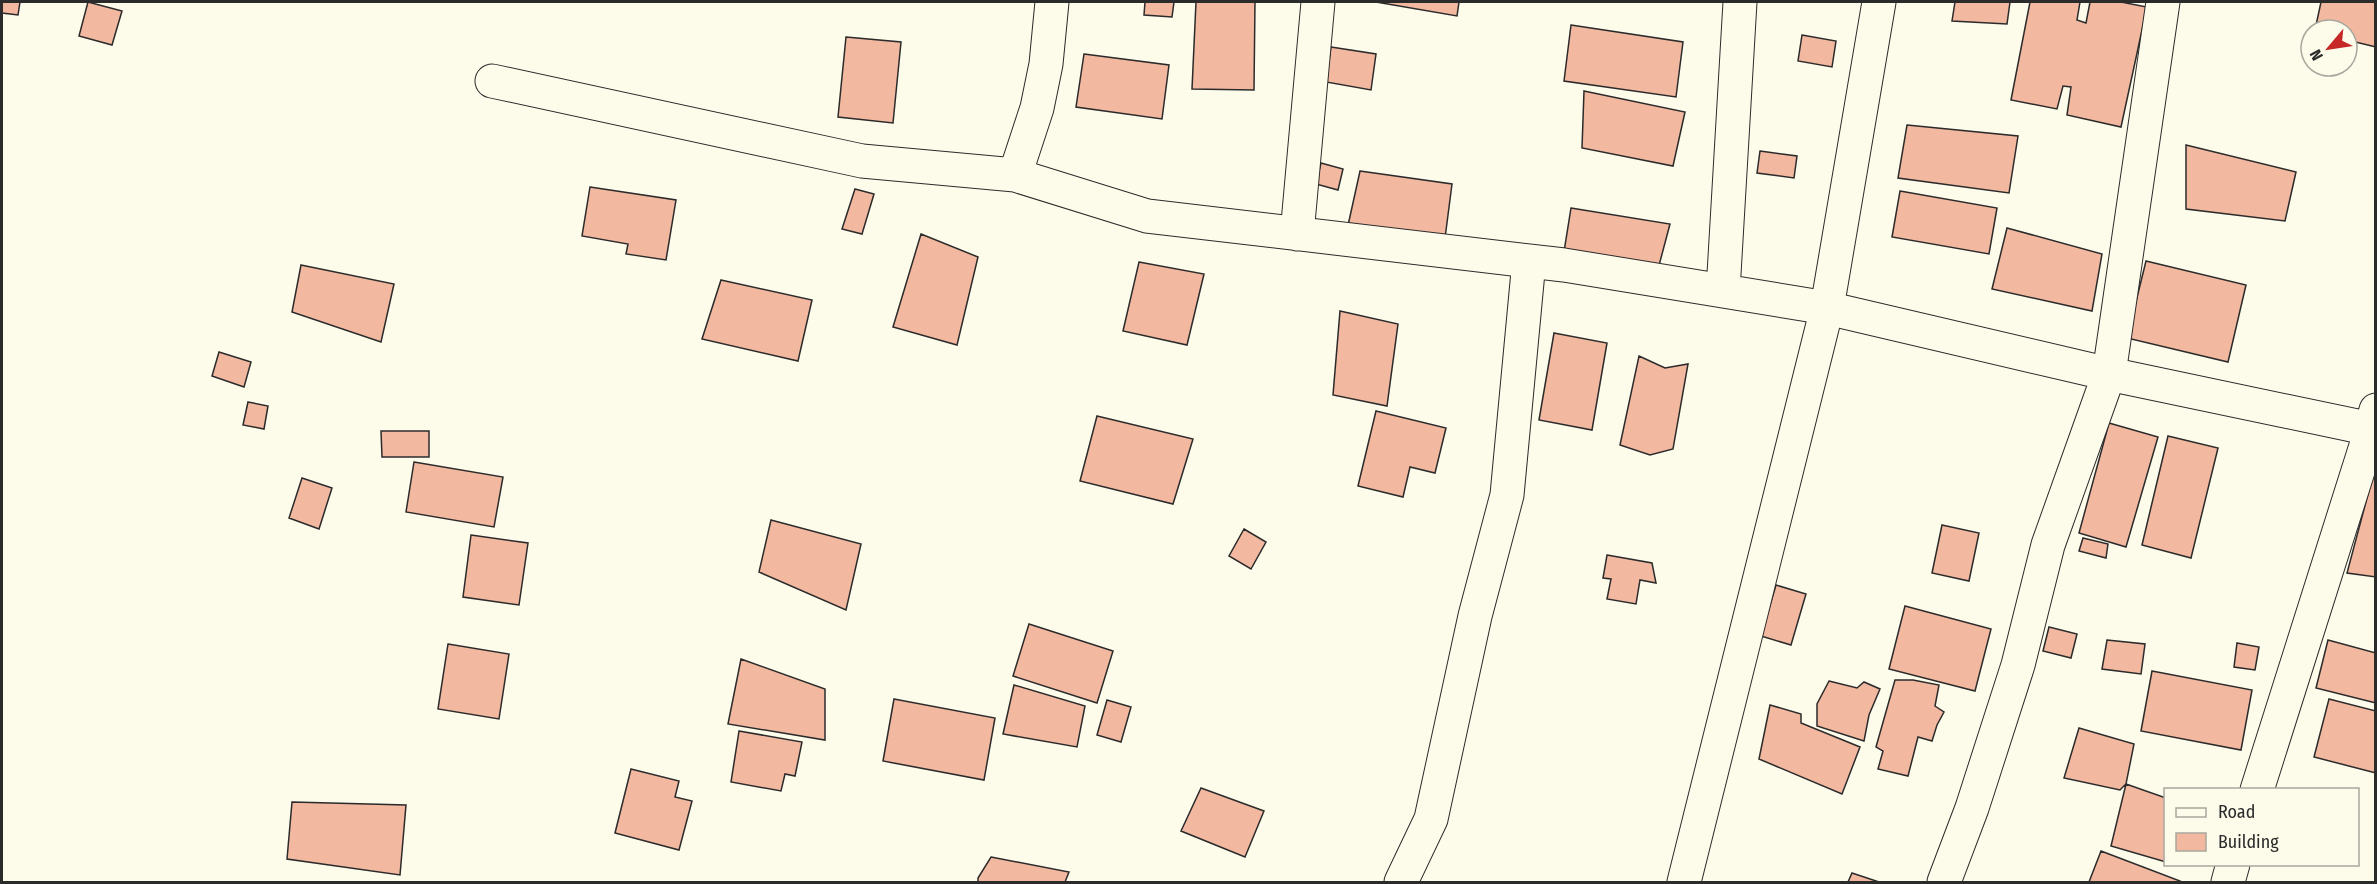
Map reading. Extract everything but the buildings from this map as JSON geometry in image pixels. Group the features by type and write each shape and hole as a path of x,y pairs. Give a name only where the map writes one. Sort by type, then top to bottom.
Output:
{"street":[{"path":"1016,175 1037,108 1046,64 1052,2"},
{"path":"1298,234 1318,2"},
{"path":"1723,291 1740,2"},
{"path":"1684,882 1827,308 1879,2"},
{"path":"1944,882 1972,808 2018,665 2048,545 2109,374 2163,2"},
{"path":"492,81 862,162 1016,175 1147,216 1529,261 1827,308 2109,374 2374,423 2257,788"},
{"path":"1401,882 1431,819 1475,616 1507,495 1529,261"},
{"path":"2228,882 2232,866"}]}
